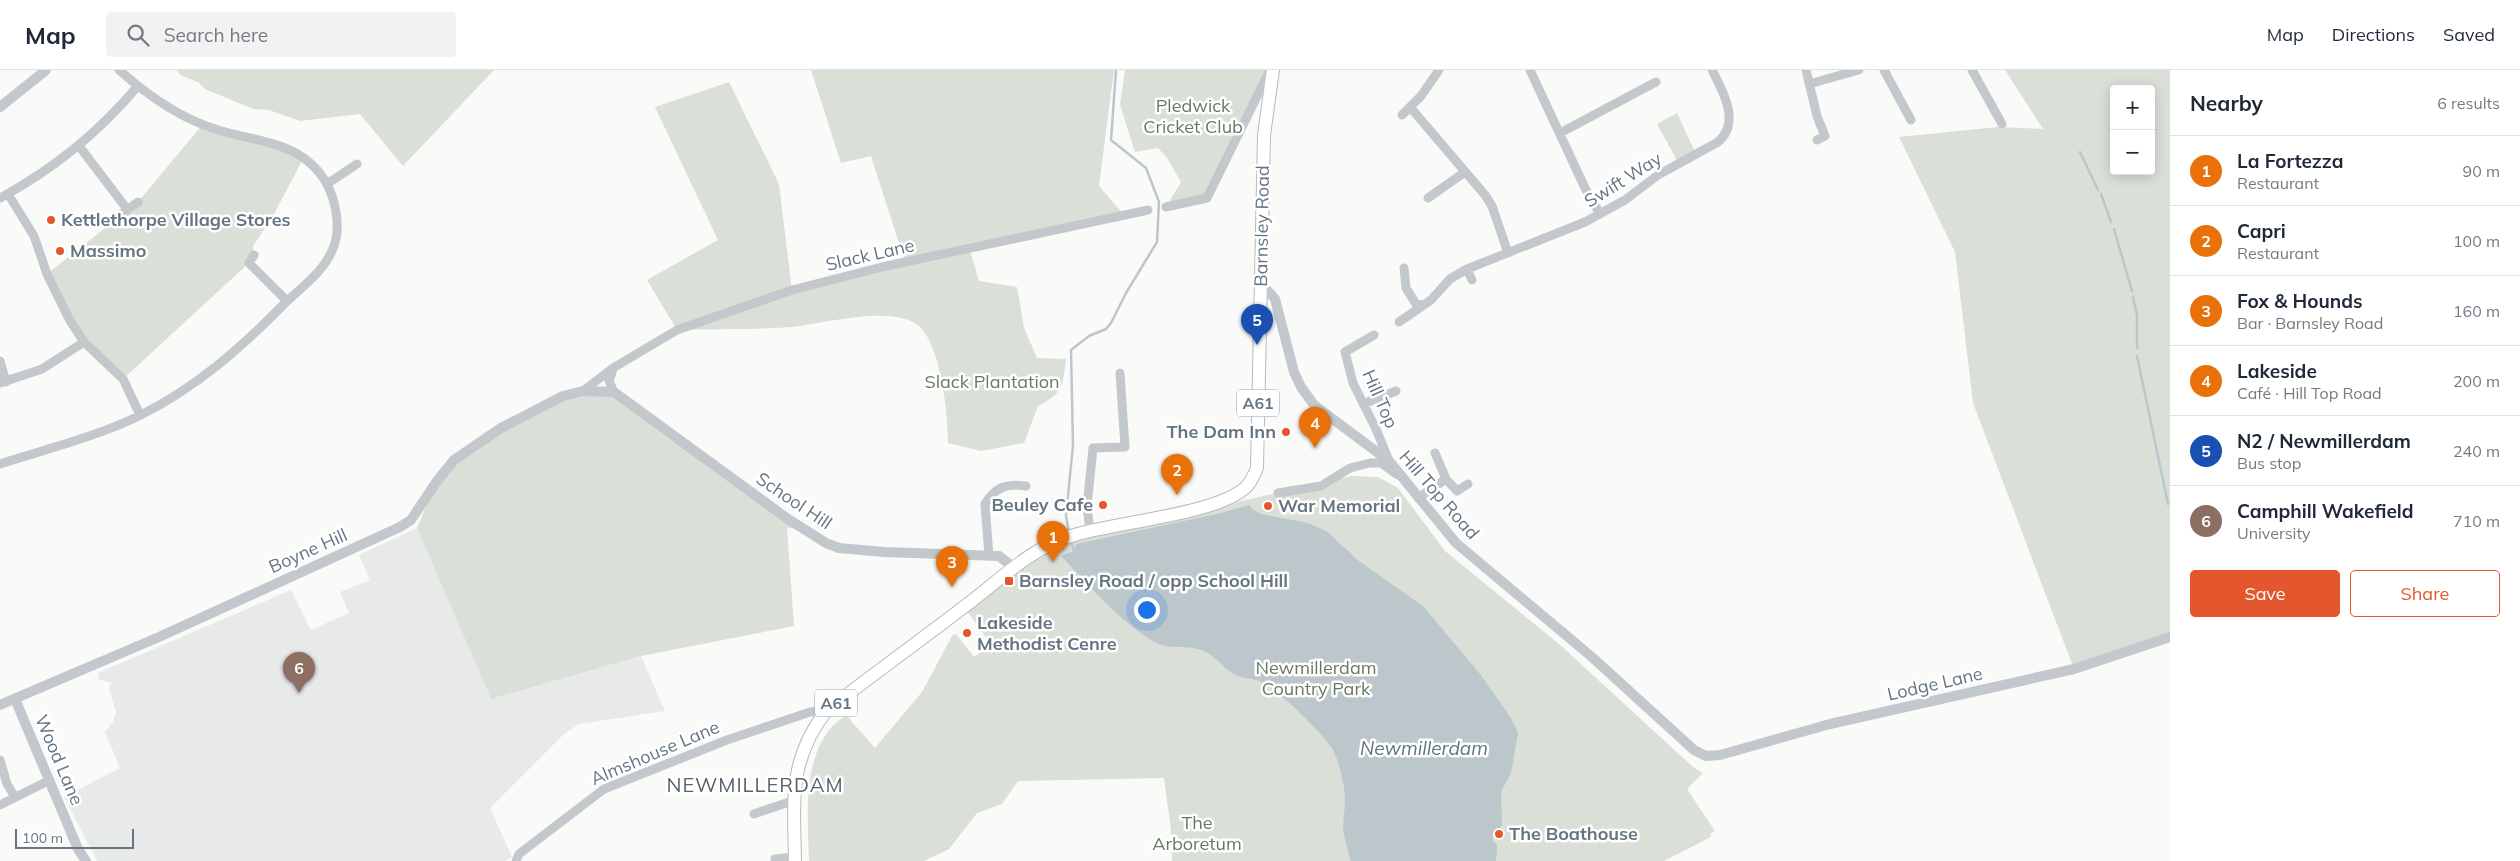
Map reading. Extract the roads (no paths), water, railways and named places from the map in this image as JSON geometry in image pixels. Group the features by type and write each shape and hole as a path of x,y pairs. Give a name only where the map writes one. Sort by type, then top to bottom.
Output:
{"main road":[{"name":"Barnsley Road","path":"795,859 797,772 803,749 812,729 827,710 973,600 1013,567 1045,546 1090,530 1222,501 1250,483 1256,468 1264,135 1271,70"}],"street":[{"path":"0,107 46,70"},
{"path":"0,464 90,436 140,415 188,388 220,365 314,278 327,261 334,244 336,213 327,184 318,171 304,157 290,148 214,129 188,117 137,87 119,70"},
{"path":"1166,207 1207,198 1271,70"},
{"path":"1402,115 1439,70"},
{"path":"1530,70 1585,188 1600,214"},
{"name":"Swift Way","path":"1399,322 1423,306 1450,279 1458,274 1560,234 1600,214 1625,200 1658,175 1726,136 1729,128 1729,114 1712,70"},
{"path":"1806,70 1824,139"},
{"path":"1809,84 1858,70"},
{"path":"1884,70 1902,112 1911,120"},
{"path":"1972,70 1992,117 2002,124"},
{"path":"1560,134 1649,83"},
{"path":"137,87 117,112 79,146 4,196 28,224 57,296 84,342 123,379 140,415"},
{"path":"1410,107 1492,206 1508,253"},
{"path":"79,146 126,209"},
{"path":"327,184 357,164"},
{"path":"1428,198 1465,172"},
{"path":"1436,192 1442,201"},
{"path":"119,216 138,202"},
{"name":"Slack Lane","path":"583,391 613,368 677,330 792,290 879,268 1148,210"},
{"path":"254,256 249,264 287,302"},
{"path":"1404,268 1406,288 1416,304 1423,306"},
{"path":"1468,269 1472,280"},
{"name":"Hill Top Road","path":"1260,290 1268,291 1274,299 1294,372 1301,387 1314,405 1389,461 1400,477 1456,543 1593,658 1694,750 1706,756"},
{"name":"Hill Top","path":"1374,336 1345,352 1353,383 1376,429 1389,461"},
{"path":"0,361 3,382 42,369 84,342"},
{"path":"583,391 614,392 609,381 613,368"},
{"path":"1090,530 1087,506 1093,448 1125,447 1120,373"},
{"name":"Boyne Hill","path":"0,705 400,527 411,520 437,481 454,460 501,428 546,404 583,391"},
{"path":"1363,404 1396,391"},
{"name":"School Hill","path":"614,392 788,519 826,543 840,548 884,552 999,556 1013,567"},
{"path":"1435,453 1446,479 1457,491 1468,484"},
{"path":"1278,493 1322,486 1350,468 1370,463 1382,463 1400,477"},
{"path":"1418,498 1446,479"},
{"path":"989,556 985,504 997,489 1008,485 1026,487"},
{"name":"Lodge Lane","path":"1706,756 1720,754 1830,724 2074,669 2170,638"},
{"name":"Wood Lane","path":"15,699 78,850 86,861"},
{"name":"Almshouse Lane","path":"516,861 519,854 604,789 727,740 810,712 827,710"},
{"path":"0,760 7,784 15,797"},
{"path":"0,805 50,780"},
{"path":"754,814 795,800"},
{"path":"775,861 775,859 795,859"}],"water":[{"name":"Newmillerdam","path":"1249,505 1261,514 1308,523 1326,531 1359,561 1424,607 1480,674 1511,718 1518,733 1511,773 1501,792 1502,825 1493,836 1493,841 1497,845 1496,861 1351,861 1343,828 1345,795 1340,768 1333,750 1310,723 1288,701 1267,685 1234,674 1206,652 1188,647 1164,646 1141,633 1104,602 1061,556 1074,551 1076,544 1221,513"}],"waterway":[{"path":"1069,533 1066,516 1073,445 1071,350 1089,336 1106,329 1111,323 1126,293 1157,242 1159,202 1146,168 1111,140 1116,70"},
{"path":"2080,152 2098,190"},
{"path":"2101,194 2111,222"},
{"path":"2114,229 2132,291"},
{"path":"2133,297 2137,316 2137,348"},
{"path":"2137,356 2168,504"},
{"path":"1071,541 1074,551"}],"place":[{"name":"Kettlethorpe Village Stores","path":"51,220"},
{"name":"Massimo","path":"60,251"},
{"name":"N2 / Newmillerdam","path":"1257,345"},
{"name":"The Dam Inn","path":"1286,432"},
{"name":"Lakeside","path":"1315,448"},
{"name":"Capri","path":"1177,495"},
{"name":"Beuley Cafe","path":"1103,505"},
{"name":"War Memorial","path":"1268,506"},
{"name":"La Fortezza","path":"1053,562"},
{"name":"Barnsley Road / opp School Hill","path":"1009,581"},
{"name":"Fox & Hounds","path":"952,587"},
{"name":"Lakeside Methodist Cenre","path":"967,633"},
{"name":"Camphill Wakefield","path":"299,693"},
{"name":"The Boathouse","path":"1499,834"}],"district":[{"name":"NEWMILLERDAM","path":"755,785"}],"park label":[{"name":"Pledwick Cricket Club","path":"1193,116"},
{"name":"Slack Plantation","path":"992,382"},
{"name":"Newmillerdam Country Park","path":"1316,678"},
{"name":"The Arboretum","path":"1197,833"}]}
